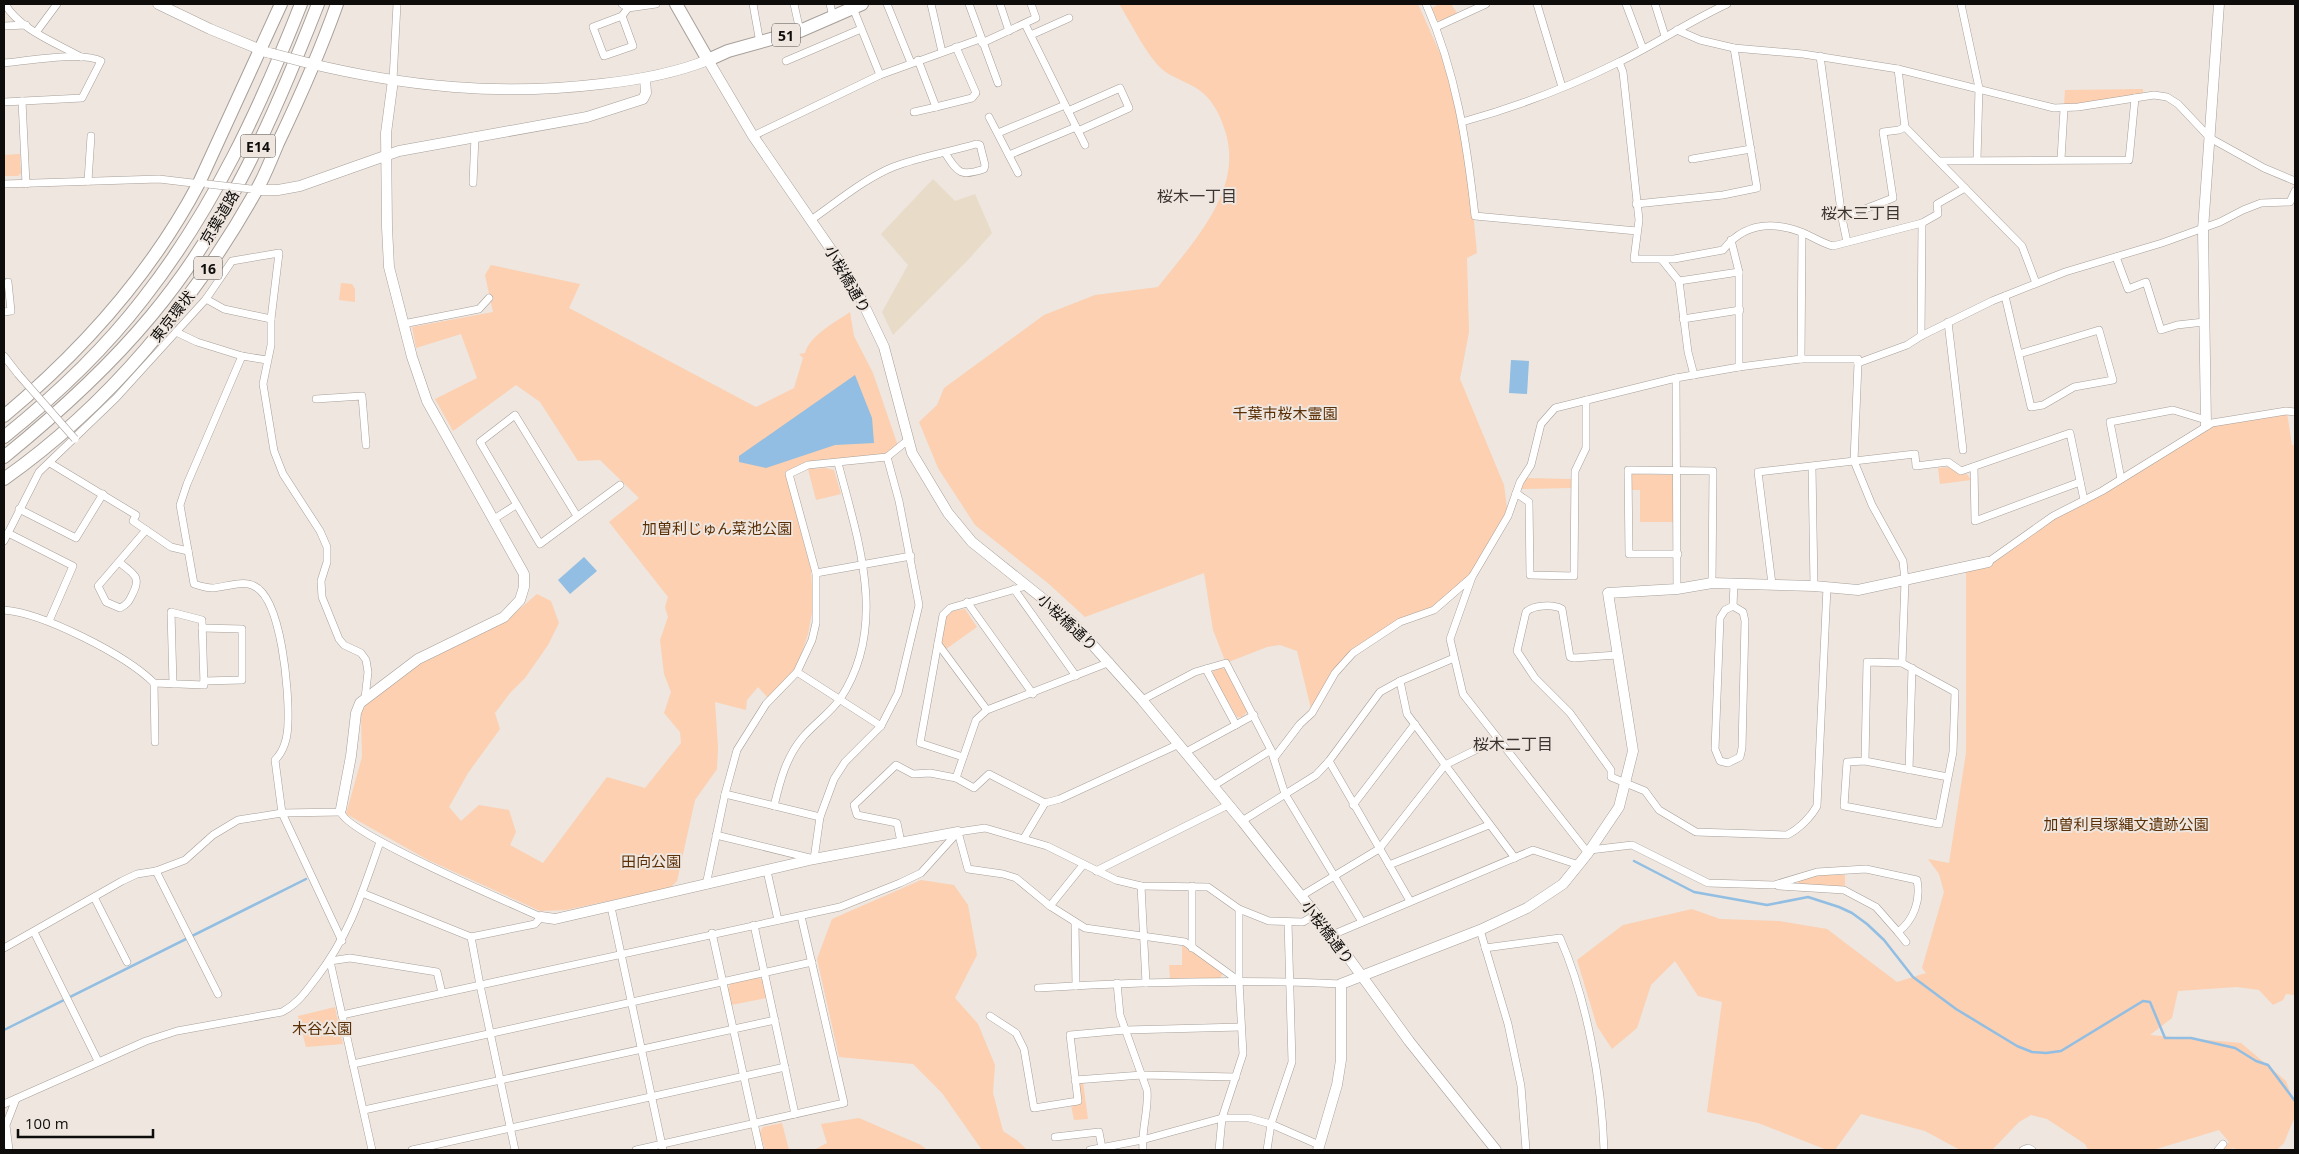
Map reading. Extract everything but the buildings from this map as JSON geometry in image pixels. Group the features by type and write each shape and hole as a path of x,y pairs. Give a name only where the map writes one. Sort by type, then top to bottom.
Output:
{"highway":[{"path":"4,416 79,347 131,288 203,184 265,52 280,4"},
{"name":"京葉道路","path":"4,437 84,367 127,319 166,269 195,226 236,152 272,77 301,4"},
{"name":"京葉道路","path":"4,457 66,406 100,373 152,315 192,261 219,219 251,161 289,79 318,4"},
{"name":"東京環状","path":"4,479 70,428 110,389 154,340 188,298 254,190 337,4"},
{"path":"676,4 708,60"},
{"name":"51","path":"708,60 728,51 800,31 857,6"}],"street":[{"path":"5,4 12,16 58,46 81,57"},
{"path":"37,31 55,6 47,4"},
{"path":"158,4 265,52 345,72 447,87 518,90 581,86 676,72 708,60"},
{"path":"397,4 393,80 386,133 386,227 389,267 417,376 427,402 524,574 524,587 520,600 504,616 418,659 365,698 356,713 341,816 352,826 380,842 541,917 555,919 814,859 985,828 1047,846 1116,880 1141,886 1208,887 1239,908 1269,921 1303,922 1316,915"},
{"path":"622,16 593,27 604,56 633,46 622,16 625,6 656,4"},
{"path":"753,4 760,43"},
{"path":"794,4 800,31"},
{"path":"830,4 832,17"},
{"path":"886,4 936,107"},
{"path":"931,4 942,52"},
{"path":"969,4 981,41 998,82"},
{"path":"1000,4 1009,31"},
{"path":"753,136 880,75 1025,24 1036,18 1031,4"},
{"path":"1426,4 1436,27 1455,88 1462,122 1475,216 1637,231"},
{"path":"1436,27 1486,4"},
{"path":"1537,4 1562,86"},
{"path":"1626,4 1643,49"},
{"path":"1655,4 1665,36"},
{"path":"1462,122 1513,108 1619,62 1727,4"},
{"path":"1961,4 1979,88 1977,160"},
{"path":"2206,423 2203,229 2219,4"},
{"path":"857,6 861,29 880,75"},
{"path":"1031,35 1069,18"},
{"path":"1025,24 1085,145"},
{"path":"4,26 26,25"},
{"path":"786,61 861,29"},
{"path":"1677,30 1700,40 1734,48 1820,56 1898,70 1979,88 2029,103 2064,109 2135,98 2168,97 2178,104 2210,138 2264,168 2295,181"},
{"path":"914,112 975,96 976,93 956,47"},
{"path":"1636,204 1723,195 1757,188 1734,48"},
{"path":"1820,56 1842,218 1847,242"},
{"path":"4,62 81,57 95,58 101,61 82,98 4,102"},
{"name":"小桜橋通り","path":"708,60 753,136 843,267 862,301 884,347 912,453 927,481 948,513 972,542 1072,622 1110,662 1242,821 1332,935 1409,1041 1496,1150"},
{"path":"1619,62 1623,72 1639,220 1634,259 1662,260 1723,250 1731,240 1752,228 1774,225 1802,233 1833,246 1922,223 1938,214 1937,204 1965,188"},
{"path":"1898,70 1905,127 2022,246 2036,283"},
{"path":"4,184 159,179 254,190 278,190 300,186 386,155 475,136 587,117 643,100 646,93 645,78"},
{"path":"998,133 1120,88 1129,108 1009,156"},
{"path":"1940,161 2129,160 2135,98"},
{"path":"22,101 26,184"},
{"path":"2061,159 2064,109"},
{"path":"989,117 1018,173"},
{"path":"1842,218 1893,198 1883,132 1899,130 1905,127"},
{"path":"88,182 91,136"},
{"path":"473,183 475,136"},
{"path":"811,220 859,187 893,167 976,144 980,145 986,165 984,169 967,175 961,173 945,153"},
{"path":"1692,159 1751,149"},
{"path":"1858,363 1908,345 1920,336 1948,322 2036,283 2065,272 2203,229 2261,204 2290,202 2295,191"},
{"path":"1920,336 1922,223"},
{"path":"1801,359 1802,233"},
{"path":"1731,240 1739,272 1739,367"},
{"path":"4,541 39,472 75,439 176,332 206,299 232,261 279,252 271,319 271,345 263,384 274,451 283,474 320,530 327,547 327,562 321,581 322,597 339,639 344,645 361,653 366,660 368,672 365,698"},
{"path":"2116,257 2128,289 2146,282 2161,330 2177,325 2204,322"},
{"path":"1662,260 1679,281 1683,319 1694,375"},
{"path":"1679,281 1739,272"},
{"path":"4,312 11,310 8,282"},
{"path":"2006,296 2031,408 2043,405 2074,387 2113,380 2099,330 2019,354"},
{"path":"403,324 478,309 489,298"},
{"path":"206,299 224,309 271,319"},
{"path":"1683,319 1740,310"},
{"path":"1948,322 1963,450"},
{"path":"176,332 196,342 242,356 267,360"},
{"path":"4,356 75,439"},
{"path":"242,356 187,484 180,505 194,584 210,588 247,584 256,586 265,596 274,613 284,664 288,721 286,740 280,756 275,760 282,813 342,941"},
{"path":"1589,852 1463,694 1450,639 1472,577 1508,516 1520,482 1531,465 1541,424 1555,408 1676,378 1739,367 1801,359 1858,359 1854,461 1872,504 1902,561 1904,581 1902,663"},
{"path":"1676,378 1677,589"},
{"path":"316,399 362,396 366,445"},
{"path":"1516,493 1529,502 1530,576 1574,576 1575,471 1586,448 1586,400"},
{"path":"2121,479 2110,422 2173,410 2206,423"},
{"path":"1038,988 1239,981 1341,984 1480,930 1527,908 1563,884 1589,852 1619,807 1633,751 1608,593 1677,589 1712,583 1827,586 1858,590 1988,562 2053,516 2121,479 2206,423 2277,412 2295,412"},
{"path":"577,516 515,415 480,442 540,544 620,485"},
{"path":"1772,584 1758,472 1915,454 1916,466 1948,462 1961,471 2070,433 2084,500"},
{"path":"706,885 725,794 737,750 766,704 797,672 812,640 816,623 816,573 789,474 808,465 838,464 887,457 908,440"},
{"path":"814,859 820,817 834,779 846,762 881,726 898,694 919,606 911,556 887,457"},
{"path":"50,463 136,515 133,521 171,547 188,551"},
{"path":"774,806 783,771 791,754 803,737 839,700 850,682 860,656 868,605 864,564 838,464"},
{"path":"1812,467 1814,586"},
{"path":"1974,467 1975,521 2080,482"},
{"path":"1678,554 1629,554 1628,470 1713,471 1712,583"},
{"path":"20,508 76,538 103,494"},
{"path":"494,519 516,504"},
{"path":"119,562 136,577 138,584 128,604 120,608 106,602 98,586 146,530"},
{"path":"8,533 73,566 48,621"},
{"path":"816,573 911,556"},
{"path":"1274,758 1300,724 1312,713 1335,673 1353,653 1400,622 1434,610 1472,577"},
{"path":"1734,584 1734,606"},
{"path":"963,757 920,743 943,616 950,608 1026,586"},
{"path":"1617,655 1570,657 1562,610 1557,606 1532,608 1526,612 1517,651 1536,678 1570,713 1611,770 1611,777 1645,791 1659,810 1696,832 1787,835 1794,832 1814,812 1817,806 1827,586"},
{"path":"1014,589 1076,676"},
{"path":"967,602 1033,694"},
{"path":"1734,606 1742,612 1746,621 1742,748 1740,757 1728,763 1720,761 1715,749 1718,665 1720,618 1725,610 1734,606"},
{"path":"4,610 15,611 48,621 115,654 142,670 154,683 155,742"},
{"path":"154,683 173,684 204,685 202,620 171,612 173,684"},
{"path":"202,628 242,628 242,680 204,681"},
{"path":"938,644 987,710"},
{"path":"1242,821 1316,775 1329,761 1380,692 1400,680 1454,658"},
{"path":"956,778 976,720 987,710 1033,694 1110,662"},
{"path":"1865,761 1867,662 1902,663 1955,692 1953,752 1939,824 1844,806 1846,762 1865,761 1948,777"},
{"path":"1142,700 1195,672 1226,663 1271,750 1286,794 1362,922"},
{"path":"1909,770 1912,668"},
{"path":"1206,669 1236,725"},
{"path":"797,672 881,726"},
{"path":"1400,680 1407,714 1515,858"},
{"path":"1186,752 1254,715"},
{"path":"1353,805 1415,724"},
{"path":"1301,896 1379,849 1445,764 1498,739"},
{"path":"901,842 897,823 857,815 854,805 896,765 913,774 930,773 956,778 974,788 989,774 1045,803 1060,799 1179,744"},
{"path":"1213,786 1271,750"},
{"path":"1329,761 1410,901"},
{"path":"725,794 820,817"},
{"path":"1024,838 1045,803"},
{"path":"1096,871 1228,804"},
{"path":"4,948 137,874 156,871 186,860 213,835 238,820 282,813 341,811"},
{"path":"1389,865 1489,824"},
{"path":"958,832 968,869 1003,874 1016,878 1050,906 1085,928 1184,942 1239,981"},
{"path":"342,1015 712,933 840,907 922,873 958,832"},
{"path":"716,835 814,859"},
{"path":"4,1104 146,1040 177,1031 282,1012 295,1005 330,961 342,941 380,842"},
{"path":"1589,852 1632,846 1708,883 1844,890 1876,907 1906,942"},
{"path":"1332,935 1533,850 1579,865"},
{"path":"1050,906 1083,865"},
{"path":"1774,885 1816,872 1866,869 1917,880 1920,892 1910,923 1898,932"},
{"path":"767,870 778,920"},
{"path":"156,871 218,994"},
{"path":"1141,886 1146,983"},
{"path":"1192,886 1192,948"},
{"path":"362,893 472,938 535,924 541,917"},
{"path":"94,897 127,962"},
{"path":"611,907 662,1147"},
{"path":"1219,1150 1222,1118 1243,1054 1239,981 1239,908"},
{"path":"636,1150 662,1147 754,1123 844,1103 801,916"},
{"path":"1267,1150 1271,1124 1292,1062 1288,922"},
{"path":"1075,923 1076,986"},
{"path":"754,925 795,1114"},
{"path":"1480,930 1508,1024 1519,1077 1526,1150"},
{"path":"34,932 98,1061"},
{"path":"712,933 760,1150"},
{"path":"472,938 480,985 515,1150"},
{"path":"1485,948 1560,938 1571,962 1587,1025 1603,1117 1604,1150"},
{"path":"330,961 350,958 437,972 442,993"},
{"path":"330,961 372,1150"},
{"path":"353,1064 812,962"},
{"path":"1116,984 1120,1015 1147,1090 1148,1102 1142,1140 1143,1150"},
{"path":"1090,1150 1142,1140 1222,1118 1249,1118 1271,1124 1318,1148 1337,1085 1341,1060 1341,984"},
{"path":"990,1016 1016,1033 1024,1049 1034,1108 1078,1101 1070,1035 1126,1030 1241,1027"},
{"path":"364,1110 775,1020"},
{"path":"412,1150 785,1067"},
{"path":"1075,1080 1142,1075 1236,1077"},
{"path":"9,1150 6,1125 16,1098"},
{"path":"1055,1137 1099,1132 1102,1148"},
{"path":"2218,1150 2223,1144"},
{"path":"2023,1150 2028,1148 2032,1150"}],"shaded area":[{"path":"933,179 955,201 975,194 992,233 967,261 893,335 882,312 908,265 881,234"}],"green space":[{"name":"千葉市桜木霊園","path":"1119,4 1418,4 1449,73 1469,171 1477,253 1467,258 1469,332 1460,379 1504,485 1508,516 1472,577 1434,610 1400,622 1353,653 1335,673 1312,713 1297,651 1280,645 1267,647 1226,663 1213,630 1204,573 1085,617 1049,584 975,525 938,468 919,422 937,405 944,388 1044,315 1095,295 1158,287 1201,232 1223,192 1228,170 1229,148 1220,116 1213,104 1203,93 1194,86 1167,73 1157,64 1145,48"},
{"path":"1439,4 1451,4 1457,13 1441,21 1436,20 1430,9"},
{"path":"2143,89 2143,95 2064,106 2065,90"},
{"path":"20,154 21,173 18,176 4,176 4,155"},
{"name":"加曽利じゅん菜池公園","path":"491,265 580,284 569,308 756,407 794,388 803,358 799,354 805,353 812,340 850,312 854,336 873,373 898,446 887,455 864,456 808,465 785,472 811,570 813,607 808,634 796,671 769,699 758,687 747,700 746,710 715,702 718,747 717,769 695,800 677,881 670,888 566,910 540,911 428,860 346,814 362,757 361,713 372,695 418,665 508,619 537,594 551,601 559,623 548,645 525,678 510,693 495,713 500,729 468,773 449,807 461,821 479,805 509,810 516,832 510,845 543,863 607,777 645,788 681,743 680,732 664,713 671,692 664,674 660,640 668,617 665,607 668,597 609,522 639,498 600,460 578,461 540,402 516,385 453,431 435,399 477,378 461,334 416,348 412,327 493,312 485,275"},
{"path":"341,283 352,284 355,289 355,302 339,300"},
{"name":"加曽利貝塚縄文遺跡公園","path":"2287,413 2292,445 2295,445 2295,995 2286,994 2283,1000 2273,1005 2259,990 2237,987 2178,991 2172,1018 2150,1035 2241,1043 2286,1081 2295,1105 2295,1116 2284,1143 2277,1150 2236,1150 2234,1148 2222,1150 2229,1142 2219,1130 2153,1150 2088,1150 2085,1144 2047,1119 2031,1115 2019,1122 1992,1150 1960,1150 1925,1131 1861,1114 1835,1150 1827,1150 1758,1123 1707,1112 1722,1002 1698,996 1675,961 1651,985 1637,1028 1612,1049 1597,1026 1577,960 1623,925 1692,909 1720,919 1779,921 1827,929 1897,982 1926,973 1922,968 1944,892 1939,874 1928,859 1949,863 1966,753 1966,571 2211,426"},
{"path":"1951,467 1962,475 1967,474 1971,480 1940,484 1938,468"},
{"path":"826,468 834,470 841,494 816,500 808,469"},
{"path":"1632,474 1674,475 1674,522 1640,522 1640,490 1632,490"},
{"path":"1526,478 1571,479 1571,488 1520,489"},
{"path":"965,609 977,627 946,649 941,641 945,616 953,611"},
{"path":"1222,668 1226,669 1249,710 1242,717 1237,717 1213,675 1213,671"},
{"path":"1820,875 1845,875 1845,886 1799,885 1798,881"},
{"path":"921,880 954,885 968,905 977,955 955,998 978,1024 995,1065 993,1093 1003,1131 1027,1150 982,1150 942,1093 913,1064 839,1057 817,959 832,919"},
{"path":"1182,945 1223,973 1220,978 1170,979 1169,965 1182,965"},
{"path":"758,977 763,981 766,998 731,1005 728,988 731,983"},
{"name":"木谷公園","path":"335,1007 343,1044 306,1047 298,1016"},
{"path":"1083,1082 1088,1119 1074,1120 1071,1105 1079,1104 1077,1085"},
{"path":"859,1118 921,1145 927,1150 814,1150 827,1143 821,1124"},
{"path":"782,1123 789,1150 765,1150 760,1132 763,1127"}],"water":[{"path":"1511,360 1529,361 1527,394 1509,393"},
{"path":"855,375 872,418 874,443 835,445 766,468 739,462 739,456"},
{"path":"584,557 597,571 570,594 558,580"}],"waterway":[{"path":"1634,861 1694,892 1767,905 1808,897 1852,913 1884,940 1913,977 1956,1009 2017,1046 2032,1052 2061,1051 2143,1001 2150,1002 2165,1038 2191,1038 2235,1048 2256,1061 2268,1065 2295,1101"},
{"path":"4,1030 306,879"}],"district":[{"name":"桜木一丁目","path":"1197,196"},
{"name":"桜木三丁目","path":"1861,213"},
{"name":"桜木二丁目","path":"1513,744"}],"park label":[{"name":"田向公園","path":"651,861"}]}
